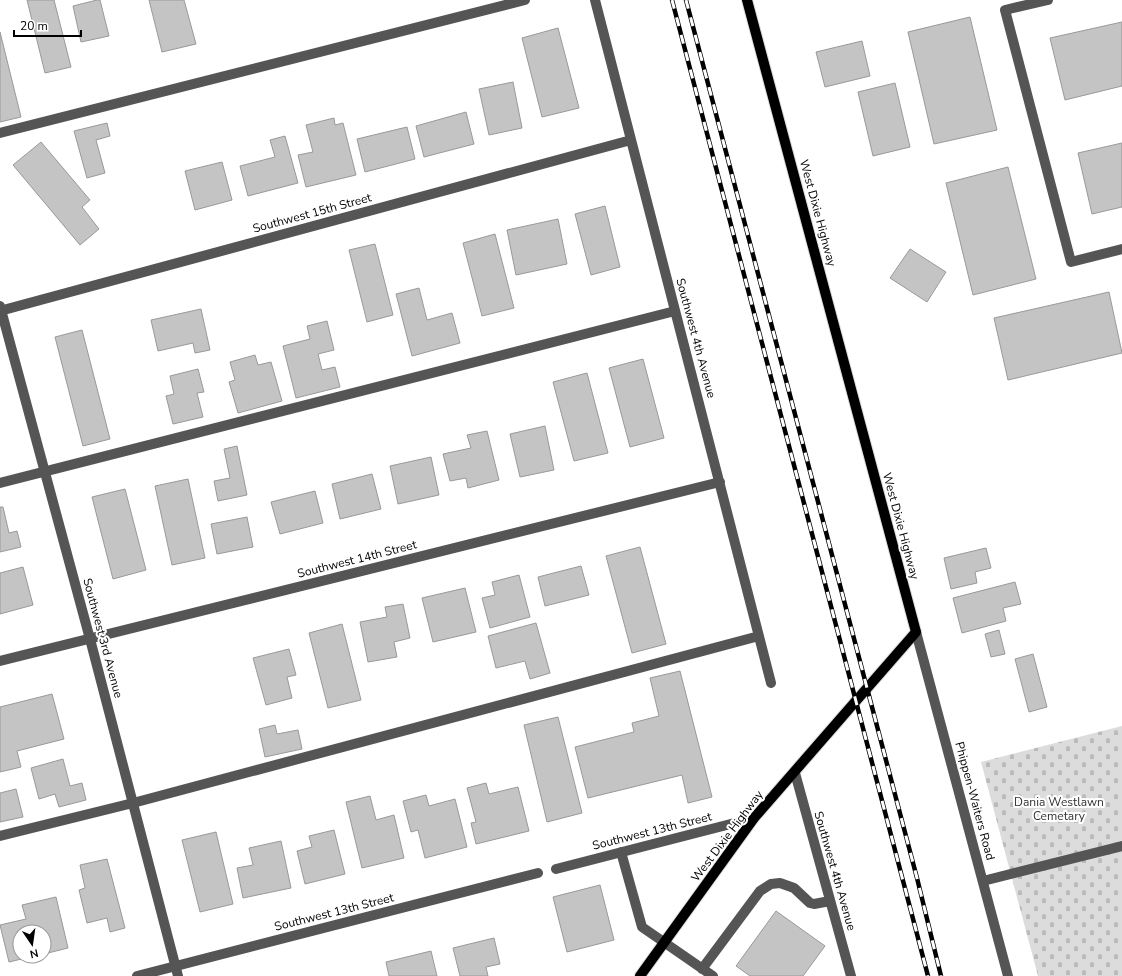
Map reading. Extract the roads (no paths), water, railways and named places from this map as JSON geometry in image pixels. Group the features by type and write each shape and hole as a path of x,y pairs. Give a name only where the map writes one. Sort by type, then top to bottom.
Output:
{"main road":[{"name":"West Dixie Highway","path":"640,976 754,818 795,773 916,632 747,0"}],"street":[{"path":"0,133 525,0"},
{"name":"Southwest 4th Avenue","path":"595,0 771,683"},
{"path":"1048,0 1005,10 1071,262 1122,249"},
{"name":"Southwest 15th Street","path":"0,309 631,140"},
{"name":"Southwest 3rd Avenue","path":"0,309 90,639 178,976"},
{"path":"0,483 675,311"},
{"name":"Southwest 14th Street","path":"0,661 720,482"},
{"name":"Phippen-Waiters Road","path":"916,632 1008,976"},
{"path":"0,836 133,803 759,636"},
{"name":"Southwest 4th Avenue","path":"795,773 851,976"},
{"name":"Southwest 13th Street","path":"556,869 754,818"},
{"path":"983,881 1122,846"},
{"path":"621,852 642,927 713,976"},
{"name":"Southwest 13th Street","path":"137,976 538,873"},
{"path":"702,969 760,891 771,884 780,883 794,888 810,903 814,904 830,901"}],"railway":[{"path":"672,0 928,976"},
{"path":"686,0 917,878 941,976"}],"park label":[{"name":"Dania Westlawn Cemetary","path":"1059,809"}]}
